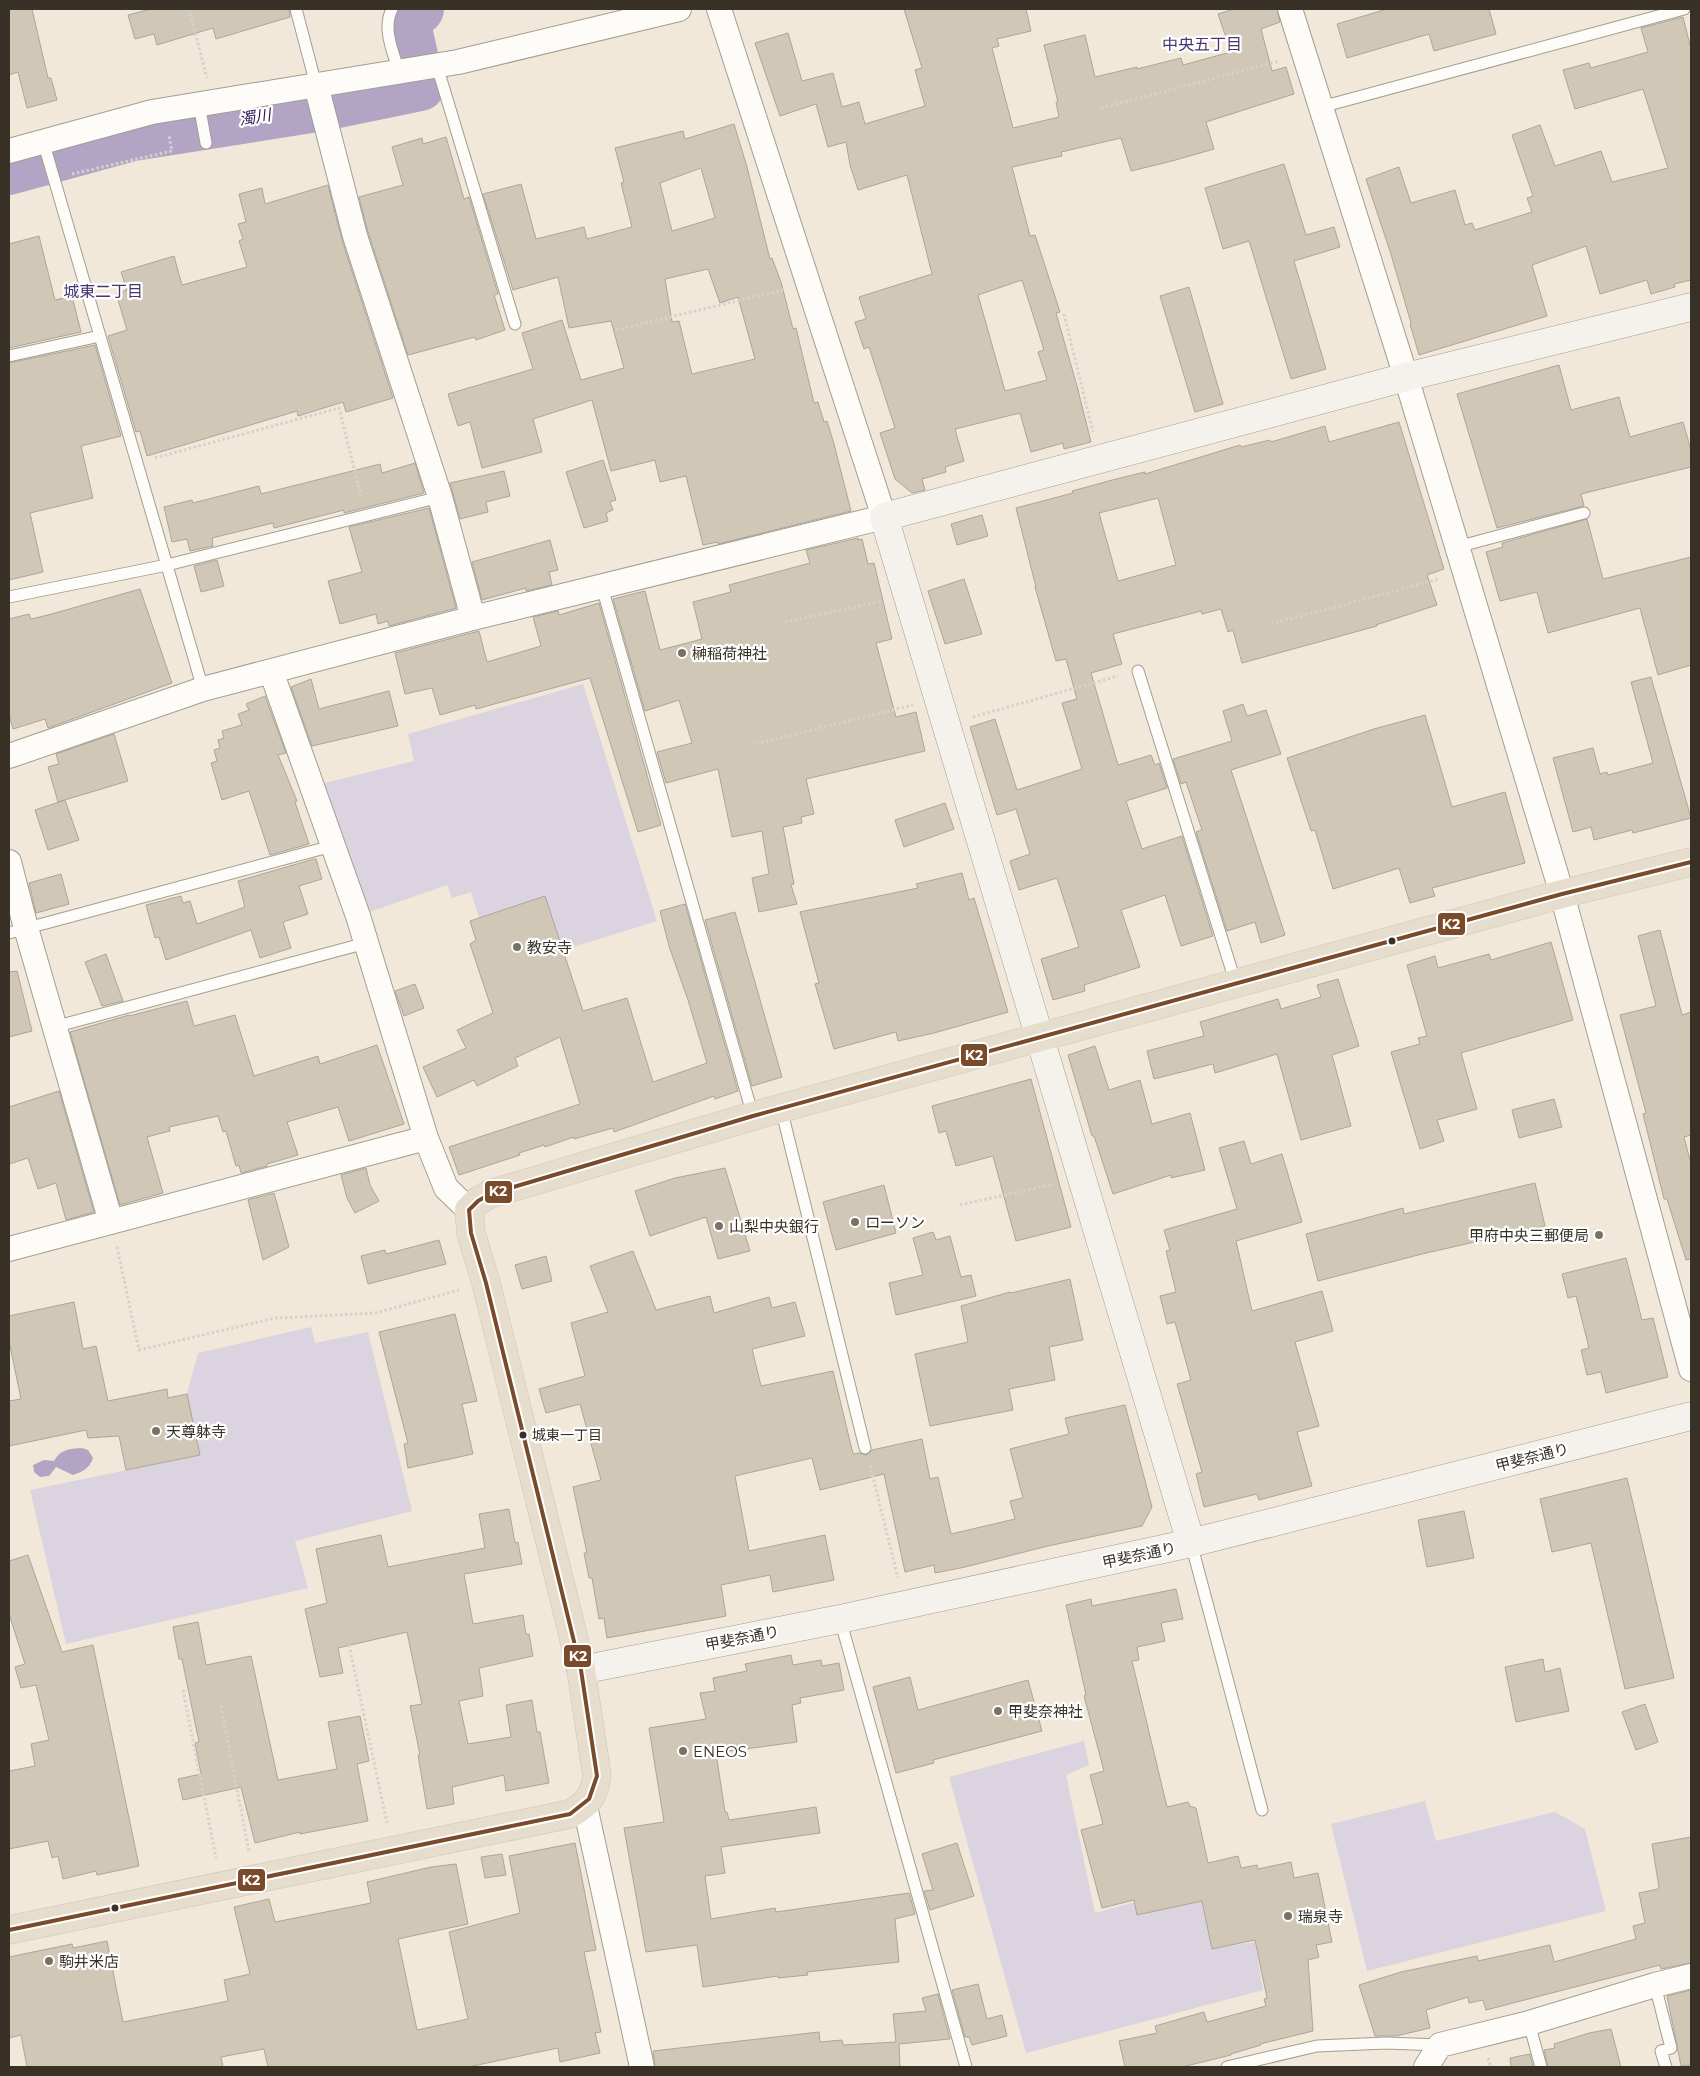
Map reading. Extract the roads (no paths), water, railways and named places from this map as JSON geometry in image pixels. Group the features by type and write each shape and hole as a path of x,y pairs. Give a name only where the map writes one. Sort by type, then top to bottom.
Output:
{"highway":[{"path":"9,1930 570,1814 585,1806 594,1793 598,1776 581,1670 486,1283 471,1232 469,1210 478,1200 490,1194 781,1108 1562,894 1691,862"}],"street":[{"path":"9,151 44,144 152,112 204,107 316,85 436,66 679,9"},
{"path":"719,9 884,517 1191,1544"},
{"path":"1290,9 1406,377 1562,894 1691,1368"},
{"path":"316,85 355,236 440,497 473,618"},
{"path":"9,756 203,690 271,671 473,618 884,517 1406,377 1691,307"},
{"path":"271,671 366,943 426,1138 446,1188 469,1210"},
{"path":"9,862 17,930 54,1027 112,1222"},
{"path":"9,1249 426,1138"},
{"name":"甲斐奈通り","path":"581,1670 840,1619 1191,1544 1691,1416"},
{"path":"585,1806 642,2067"},
{"path":"1426,2067 1440,2046 1529,2023 1691,1976"}],"lane":[{"path":"296,9 316,85"},
{"path":"392,9 387,30 400,72"},
{"path":"1322,107 1684,9"},
{"path":"436,66 514,324"},
{"path":"204,107 206,143"},
{"path":"44,144 203,690"},
{"path":"9,356 100,336"},
{"path":"9,597 167,565 440,497"},
{"path":"1457,547 1584,513"},
{"path":"602,587 753,1116"},
{"path":"1138,671 1236,984"},
{"path":"17,930 332,846"},
{"path":"54,1027 366,943"},
{"path":"781,1108 865,1448"},
{"path":"1191,1544 1262,1810"},
{"path":"840,1619 966,2067"},
{"path":"1655,1985 1671,2048 1661,2051 1666,2067"},
{"path":"1529,2023 1541,2067"},
{"path":"1227,2067 1317,2046 1386,2043 1440,2046"}],"waterway":[{"name":"濁川","path":"9,170 133,136 323,106 420,86 407,29 409,15 419,9"}],"place":[{"name":"榊稲荷神社","path":"682,653"},
{"name":"教安寺","path":"517,947"},
{"name":"ローソン","path":"855,1222"},
{"name":"山梨中央銀行","path":"719,1226"},
{"name":"甲府中央三郵便局","path":"1599,1235"},
{"name":"天尊躰寺","path":"156,1431"},
{"name":"城東一丁目","path":"523,1435"},
{"name":"甲斐奈神社","path":"998,1711"},
{"name":"ENEOS","path":"683,1751"},
{"name":"瑞泉寺","path":"1288,1916"},
{"name":"駒井米店","path":"49,1961"}],"district":[{"name":"中央五丁目","path":"1202,44"},
{"name":"城東二丁目","path":"103,291"}]}
